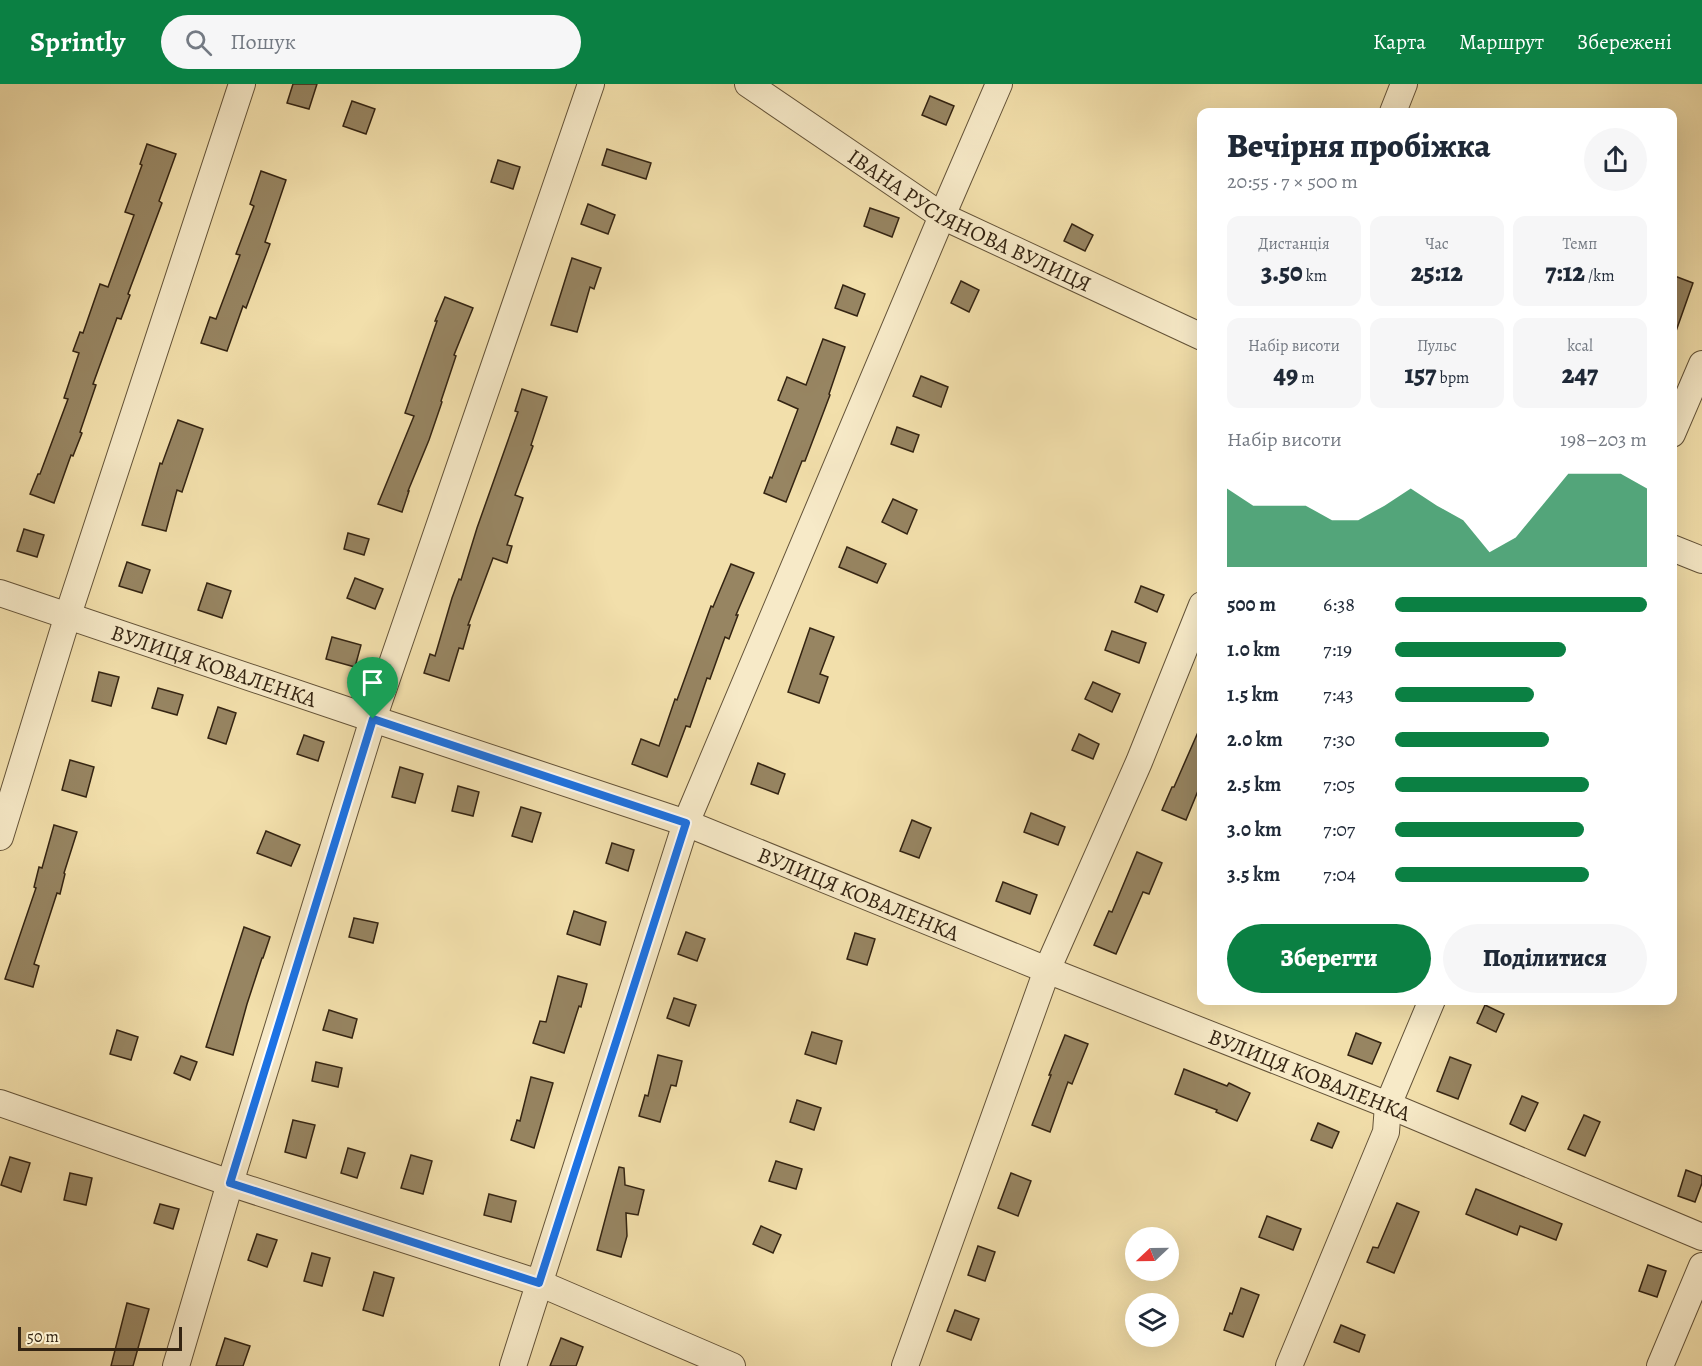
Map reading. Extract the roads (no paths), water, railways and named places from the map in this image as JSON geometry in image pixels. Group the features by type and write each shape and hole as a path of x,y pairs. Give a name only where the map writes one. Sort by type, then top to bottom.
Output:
{"street":[{"path":"0,837 68,615 242,84"},
{"path":"176,1366 373,719 591,84"},
{"name":"ІВАНА РУСІЯНОВА ВУЛИЦЯ","path":"748,84 942,216 1197,336"},
{"path":"513,1366 686,823 999,84"},
{"path":"1395,108 1404,84"},
{"path":"1677,422 1702,364"},
{"path":"1677,550 1702,560"},
{"name":"ВУЛИЦЯ КОВАЛЕНКА","path":"0,593 686,823 1388,1106 1702,1237"},
{"path":"905,1366 1047,970 1139,762 1197,617"},
{"path":"1289,1366 1386,1132 1388,1106 1430,1005"},
{"path":"0,1103 230,1183 539,1283 732,1366"},
{"path":"1660,1366 1702,1266"}]}
